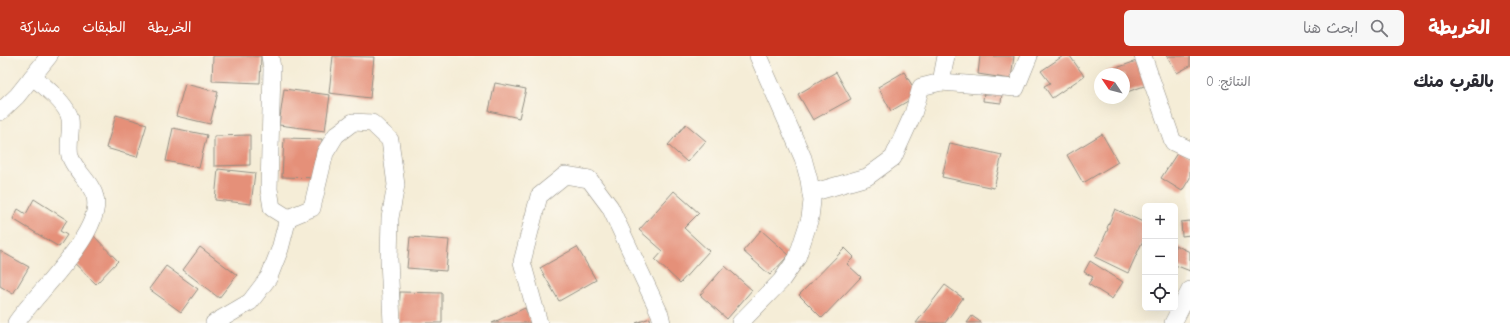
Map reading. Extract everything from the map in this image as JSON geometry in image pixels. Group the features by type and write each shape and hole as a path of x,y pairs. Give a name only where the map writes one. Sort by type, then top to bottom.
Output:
{"street":[{"path":"0,112 17,96 49,56"},
{"path":"270,56 272,68 269,189 272,208 288,218"},
{"path":"740,323 781,281 797,258 810,218 812,201 809,180 803,158 758,56"},
{"path":"941,82 946,56"},
{"path":"811,193 867,177 893,158 913,114 921,87 941,82 1016,88 1029,56"},
{"path":"1143,56 1173,142 1190,150"},
{"path":"16,323 86,236 96,209 95,196 70,156 69,142 71,120 68,111 62,103 32,77"},
{"path":"288,218 312,208 325,153 336,135 353,122 372,123 390,140 396,185 390,218 389,259 392,323"},
{"path":"539,323 522,262 539,196 565,175 589,179 610,207 660,314 662,323"},
{"path":"214,323 250,302 269,277 280,249 288,218"},
{"path":"1173,323 1190,290"}],"building":[{"path":"213,56 261,56 260,83 212,81"},
{"path":"333,56 374,57 370,98 329,93"},
{"path":"980,56 1014,56 1011,79 978,74"},
{"path":"1063,56 1070,56 1084,76 1052,98 1044,86 1050,83 1041,71"},
{"path":"1167,56 1190,56 1190,66 1177,73"},
{"path":"1142,59 1150,84 1130,91 1130,68 1116,68"},
{"path":"836,72 851,99 813,120 798,94"},
{"path":"904,72 918,95 891,111 878,87"},
{"path":"495,83 526,89 519,118 489,111"},
{"path":"185,84 218,92 210,124 176,116"},
{"path":"284,89 330,95 325,131 279,125"},
{"path":"984,91 1002,93 1001,103 983,101"},
{"path":"116,115 147,124 137,157 106,148"},
{"path":"686,124 706,141 687,162 668,145"},
{"path":"173,128 207,135 199,168 166,161"},
{"path":"1102,134 1118,162 1083,183 1067,155"},
{"path":"250,135 250,165 214,166 214,136"},
{"path":"284,138 322,139 320,178 282,177"},
{"path":"950,143 1002,155 994,188 942,177"},
{"path":"1179,150 1190,157 1190,178 1182,191 1161,178"},
{"path":"218,169 255,173 251,204 215,200"},
{"path":"674,191 699,213 684,228 709,251 680,283 655,260 663,251 639,230"},
{"path":"34,199 67,220 60,231 67,235 59,247 13,219 18,209 26,214"},
{"path":"1115,209 1142,222 1142,243 1128,273 1095,257 1108,229 1107,228"},
{"path":"1190,221 1190,235 1182,236 1181,222"},
{"path":"761,230 789,255 770,275 743,251"},
{"path":"90,232 118,261 96,284 67,256"},
{"path":"410,237 449,240 446,271 407,268"},
{"path":"1178,246 1190,252 1190,271 1178,266"},
{"path":"200,247 237,275 219,298 183,270"},
{"path":"577,247 596,280 559,301 540,268"},
{"path":"845,248 854,257 847,264 861,277 822,318 799,295"},
{"path":"0,251 29,267 13,294 0,286"},
{"path":"1090,261 1123,282 1112,299 1088,284 1093,277 1084,272"},
{"path":"166,266 198,289 181,312 149,289"},
{"path":"725,266 752,290 727,319 700,295"},
{"path":"945,285 963,298 945,323 916,323"},
{"path":"400,292 442,293 442,323 399,323"},
{"path":"525,308 532,323 492,323"},
{"path":"972,316 982,323 967,323"},
{"path":"650,318 651,323 636,323"}]}
